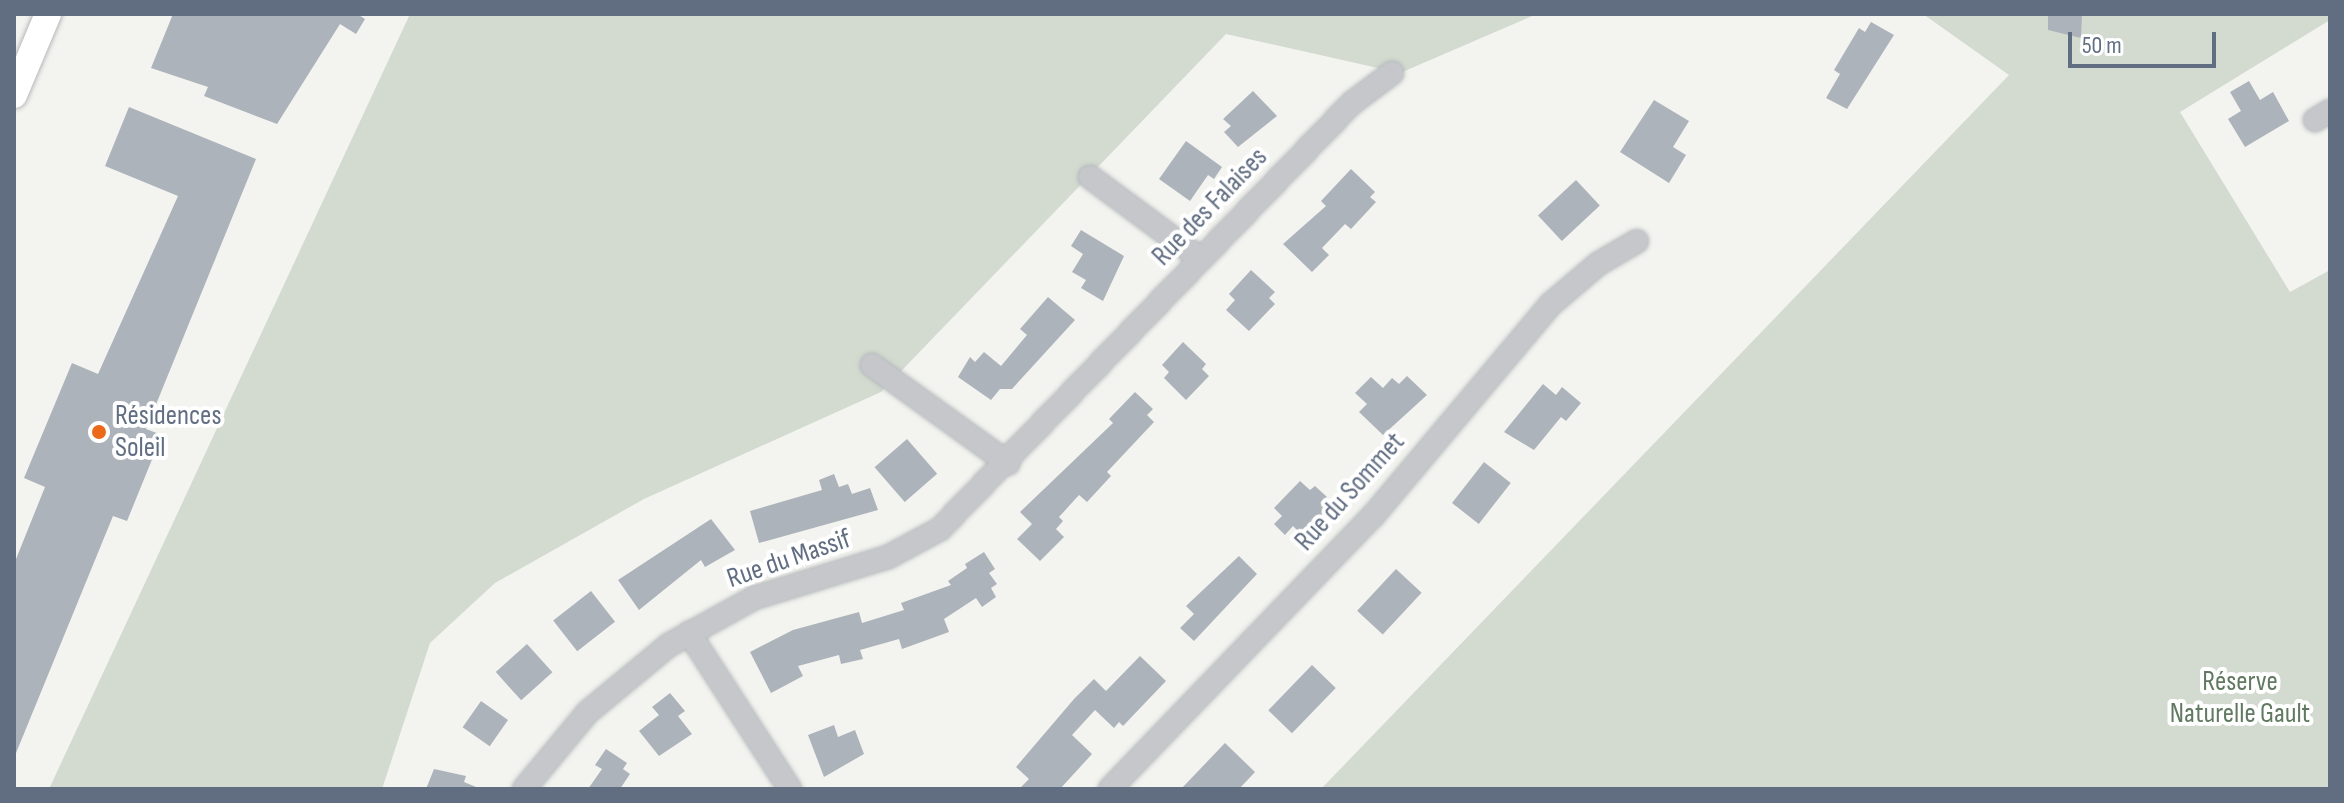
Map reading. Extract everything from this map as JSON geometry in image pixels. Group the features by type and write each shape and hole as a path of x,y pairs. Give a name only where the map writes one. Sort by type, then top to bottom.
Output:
{"main road":[{"path":"14,95 48,14"}],"street":[{"name":"Rue des Falaises","path":"1077,389 1352,103 1392,73"},
{"path":"1090,177 1201,259"},
{"name":"Rue du Sommet","path":"1110,789 1373,516 1535,321 1598,264 1637,241"},
{"path":"872,365 1008,463"},
{"name":"Rue du Massif","path":"524,789 561,740 619,682 689,633 754,598 906,550 961,511 1077,389"},
{"path":"689,633 790,789"}],"green space":[{"path":"410,14 1537,14 1400,73 1226,34 881,392 644,499 495,583 430,643 382,789 49,789"},
{"name":"Réserve Naturelle Gault","path":"1923,14 2330,14 2330,20 2180,112 2290,292 2330,270 2330,789 1321,789 2009,75"}],"building":[{"path":"173,14 357,14 365,19 356,34 340,24 277,124 204,96 208,87 151,68"},
{"path":"2048,14 2082,14 2081,38 2048,30"},
{"path":"1871,22 1894,35 1847,109 1826,98 1840,74 1834,70 1859,28 1865,32"},
{"path":"2249,81 2260,100 2273,92 2289,121 2245,147 2228,119 2241,111 2230,92"},
{"path":"1253,91 1277,116 1238,147 1224,132 1231,126 1223,119"},
{"path":"1654,100 1689,121 1673,147 1686,155 1669,183 1620,152"},
{"name":"Résidences Soleil","path":"129,107 256,159 146,429 162,435 127,521 113,516 14,758 14,564 45,487 24,478 72,363 98,374 178,196 105,166"},
{"path":"1186,141 1222,167 1214,179 1208,175 1190,201 1159,179"},
{"path":"1351,169 1375,192 1370,197 1376,202 1351,229 1345,224 1322,248 1329,255 1312,272 1283,244 1326,206 1321,201"},
{"path":"1576,180 1600,206 1562,241 1538,215"},
{"path":"1081,230 1124,256 1103,301 1081,288 1086,280 1072,272 1083,254 1071,246"},
{"path":"1251,270 1275,292 1269,298 1275,304 1249,331 1226,310 1235,300 1229,294"},
{"path":"1048,297 1075,320 1012,389 1000,389 991,400 958,377 970,357 975,362 984,352 1001,366 1027,335 1020,329"},
{"path":"1183,342 1206,364 1202,369 1209,376 1186,400 1164,378 1169,372 1162,365"},
{"path":"1407,376 1427,395 1383,435 1359,412 1367,404 1355,393 1371,377 1383,388 1392,378 1399,384"},
{"path":"1543,384 1556,395 1562,387 1581,403 1566,421 1561,417 1534,450 1504,432"},
{"path":"1135,392 1153,409 1147,415 1154,422 1107,472 1111,476 1087,502 1079,495 1059,517 1063,521 1056,529 1064,537 1040,561 1017,539 1032,524 1020,512 1113,423 1109,419"},
{"path":"907,439 937,474 905,502 875,467"},
{"path":"1484,462 1511,483 1479,524 1452,503"},
{"path":"834,474 839,487 848,484 852,494 870,488 878,510 759,543 750,511 822,490 819,480"},
{"path":"1300,481 1310,490 1315,486 1327,497 1322,502 1329,508 1302,535 1293,526 1285,535 1274,524 1282,516 1274,508"},
{"path":"711,519 735,550 705,567 701,560 639,610 618,580"},
{"path":"984,552 995,569 989,573 997,584 991,588 996,597 982,607 976,598 944,619 949,632 902,649 899,639 860,650 863,659 841,664 839,655 798,666 803,676 771,693 750,652 793,630 859,612 862,623 904,610 901,603 951,585 948,581 967,568 965,564"},
{"path":"1239,556 1257,574 1194,641 1180,628 1194,614 1186,606"},
{"path":"1396,569 1422,593 1383,635 1357,611"},
{"path":"591,591 615,622 577,651 553,621"},
{"path":"527,644 552,672 521,700 496,672"},
{"path":"1140,656 1166,681 1123,726 1119,722 1114,728 1095,710 1072,735 1092,754 1060,789 1019,789 1029,779 1016,767 1074,699 1094,679 1106,691"},
{"path":"1312,665 1336,688 1292,733 1268,710"},
{"path":"670,693 685,711 678,716 692,734 659,756 639,731 659,715 652,707"},
{"path":"481,701 508,720 490,746 463,727"},
{"path":"834,725 838,737 855,730 864,754 824,777 808,735"},
{"path":"1225,743 1255,772 1239,789 1181,789"},
{"path":"606,749 627,763 623,769 630,774 620,789 588,789 602,769 595,765"},
{"path":"434,769 466,776 464,782 481,789 426,789"}],"place":[{"name":"Résidences Soleil","path":"99,432"}]}
